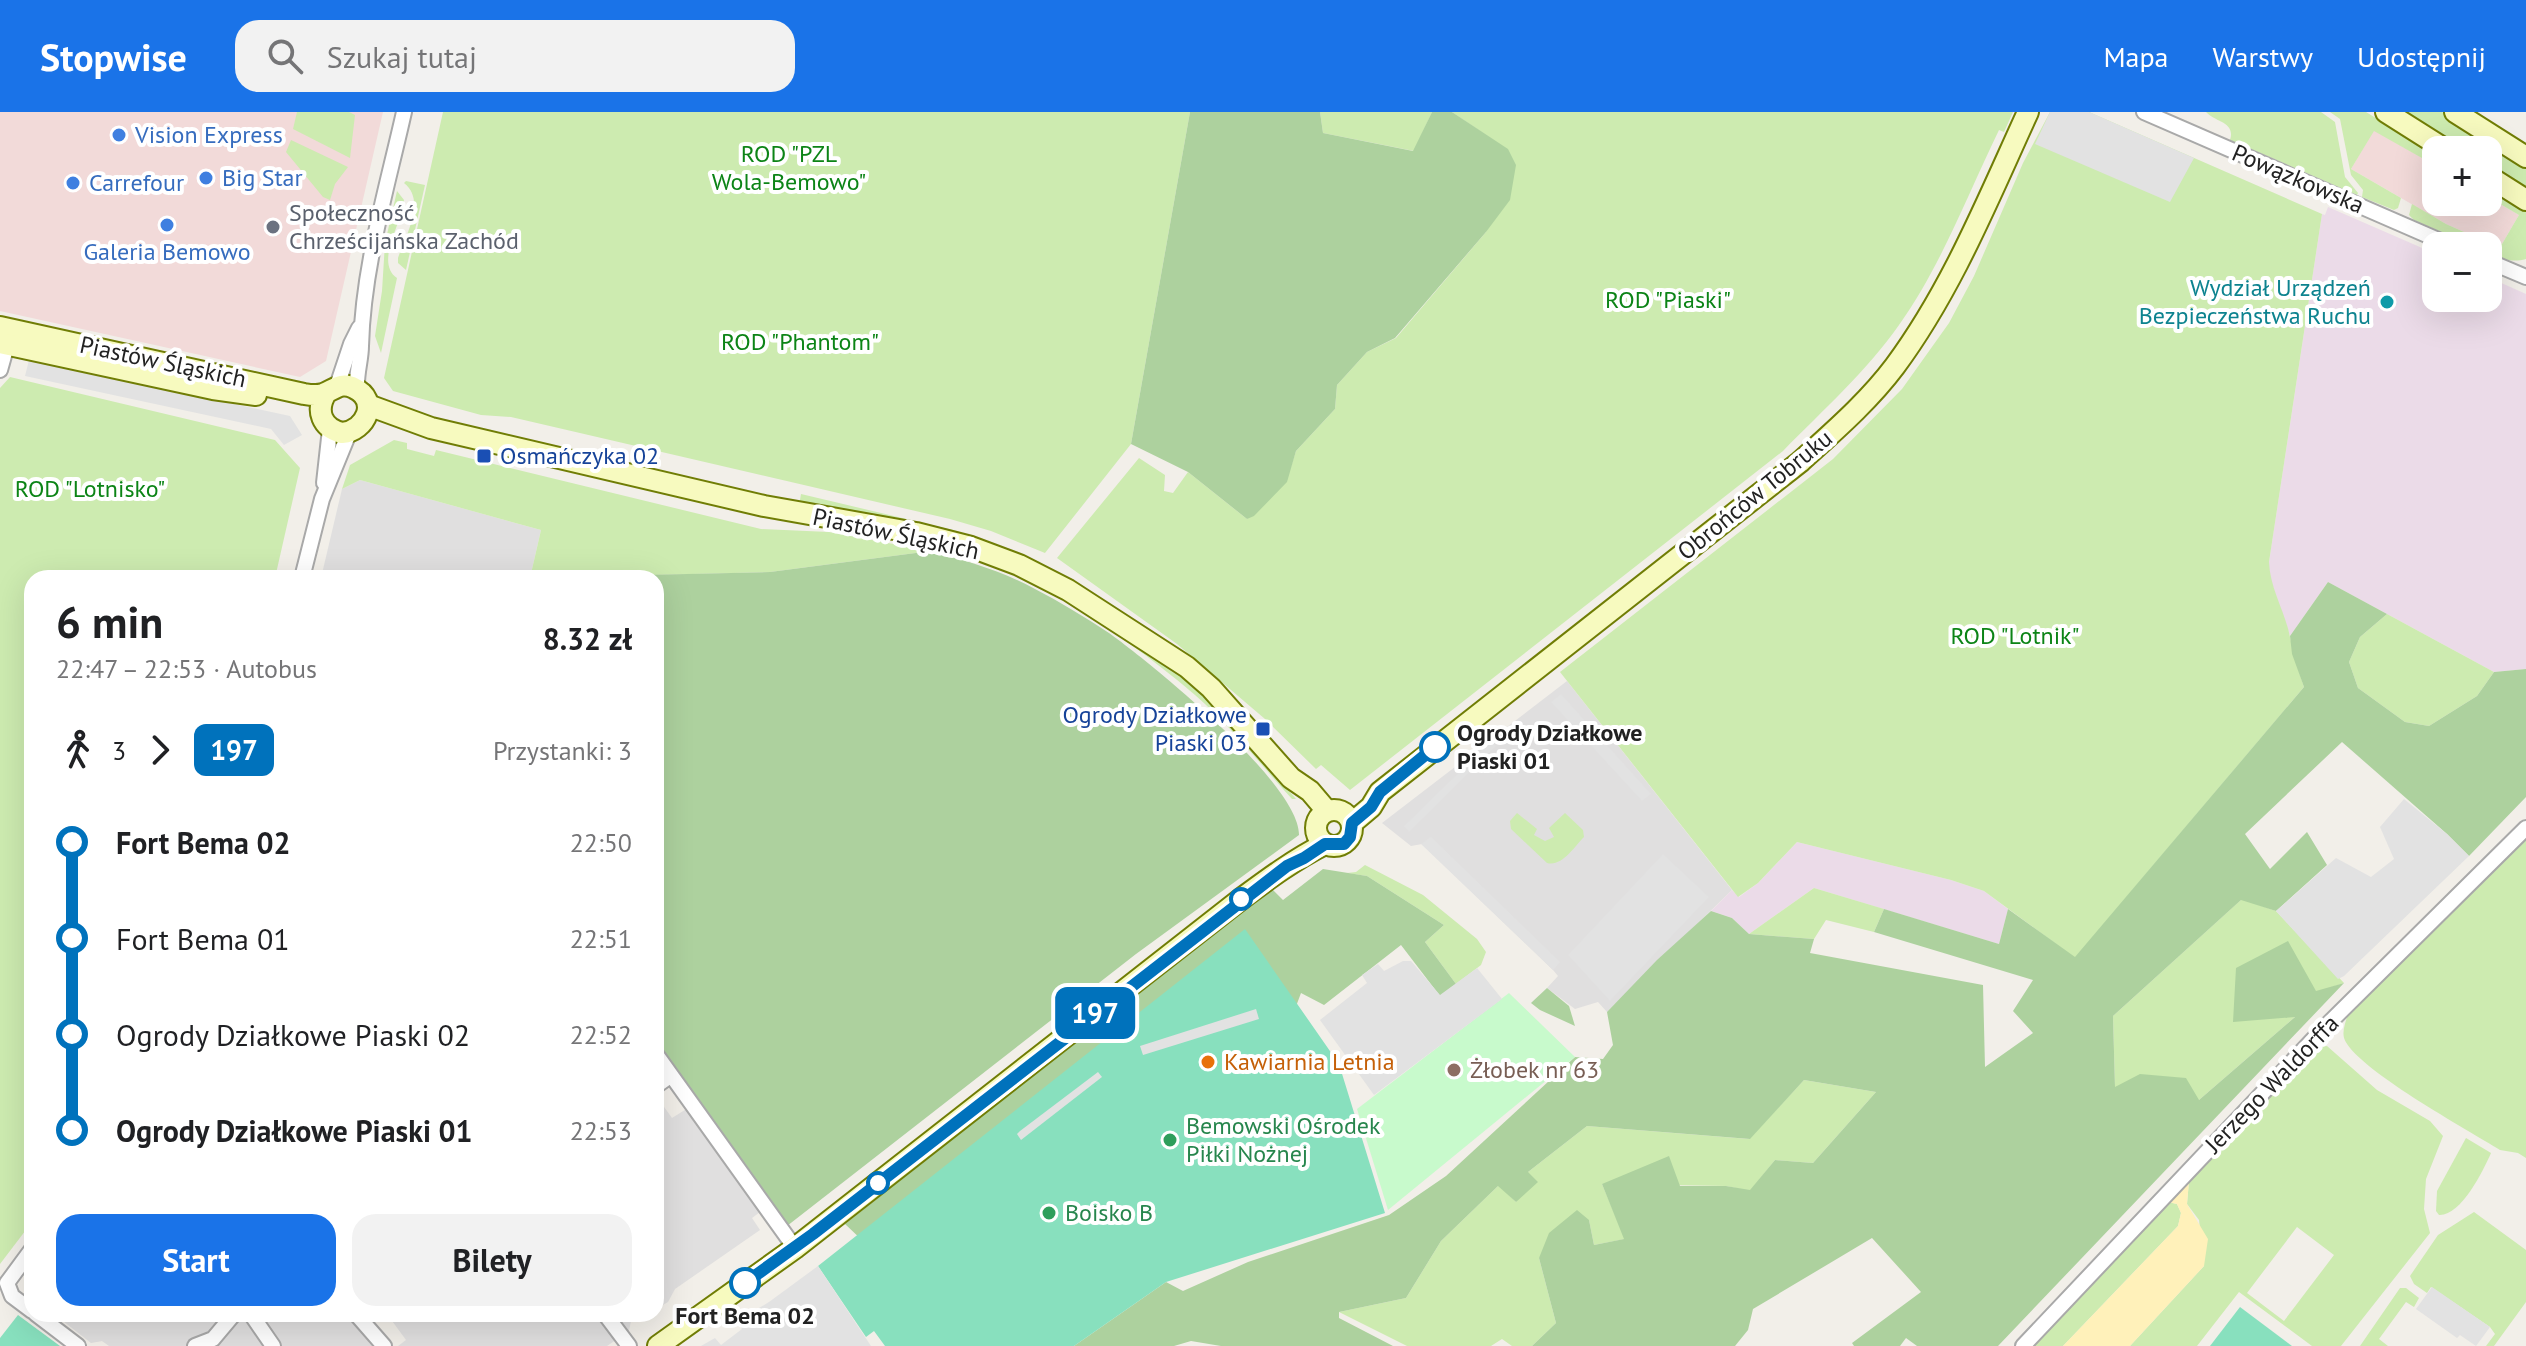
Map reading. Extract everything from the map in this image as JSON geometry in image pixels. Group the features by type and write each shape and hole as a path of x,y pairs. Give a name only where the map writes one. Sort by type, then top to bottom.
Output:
{"street":[{"path":"304,570 361,347 360,328 379,224 404,112"},
{"name":"Obrońców Tobruku","path":"658,1346 795,1248 1287,866 1304,858 1330,824 1371,807 1380,792 1800,462 1867,399 1894,367 1938,303 2028,112"},
{"name":"Powązkowska","path":"2144,112 2422,233"},
{"path":"2386,112 2424,136"},
{"path":"2455,112 2526,157"},
{"path":"2502,185 2526,200"},
{"path":"2502,267 2526,277"},
{"path":"0,370 5,336"},
{"name":"Piastów Śląskich","path":"5,336 213,389 266,397 308,408 344,409 764,506 916,533 971,547 1019,565 1068,590 1187,667 1211,688 1291,778 1301,799 1330,824"},
{"name":"Jerzego Waldorffa","path":"2023,1346 2324,1028 2526,828"},
{"path":"664,1067 795,1248"},
{"path":"664,1080 670,1076"},
{"path":"24,1259 9,1279 7,1288 24,1305"},
{"path":"46,1322 78,1346"},
{"path":"195,1346 213,1339 227,1322"},
{"path":"256,1322 273,1346"},
{"path":"363,1322 384,1346"},
{"path":"611,1322 629,1346"}],"shaded area":[{"name":"Galeria Bemowo","path":"0,112 383,112 326,361 300,377 0,311"},
{"path":"2050,112 2089,112 2194,158 2170,202 2035,144"},
{"path":"2374,130 2422,158 2422,210 2351,169"},
{"path":"2502,205 2519,215 2502,244 2502,232 2464,232 2432,216 2502,216"},
{"path":"2328,207 2422,248 2422,312 2502,312 2502,283 2526,294 2526,669 2494,672 2328,582 2290,636 2269,575 2269,562 2322,214 2325,215"},
{"path":"29,360 290,416 302,435 284,445 271,429 25,376"},
{"path":"360,480 541,530 532,570 323,570 342,489"},
{"path":"1567,681 1732,890 1607,1012 1598,1002 1575,1009 1547,988 1558,976 1553,970 1422,844 1411,846 1382,823"},
{"path":"1561,694 1651,794 1642,801 1551,702"},
{"path":"1491,741 1496,746 1409,832 1404,826"},
{"path":"2404,799 2469,856 2338,979 2276,911 2336,858 2371,877 2394,859 2380,827"},
{"path":"1431,837 1560,962 1553,970 1421,844"},
{"path":"1797,842 1984,891 2008,909 1999,944 1814,888 1749,934 1732,918 1711,911 1732,890 1739,897 1758,883"},
{"path":"1663,854 1709,897 1610,1001 1568,955"},
{"path":"1403,961 1411,961 1440,995 1477,968 1502,999 1374,1095 1320,1020 1367,983 1362,975 1378,964 1384,971"},
{"path":"1256,1009 1259,1019 1143,1055 1140,1046"},
{"path":"1098,1072 1102,1077 1021,1140 1017,1134 1020,1131"},
{"path":"664,1107 672,1118 688,1108 760,1212 752,1218 760,1230 675,1289 664,1304"},
{"path":"818,1266 871,1346 701,1346 715,1338 721,1345 742,1329 737,1321"},
{"path":"2432,1287 2490,1327 2476,1346 2460,1335 2457,1338 2416,1309"},
{"path":"64,1322 355,1322 375,1346 109,1346 102,1341 91,1343"},
{"path":"393,1322 631,1322 629,1331 607,1346 398,1346 406,1340"}],"green space":[{"path":"297,112 349,112 355,115 350,158 293,129"},
{"path":"443,112 1190,112 1131,444 1045,553 991,531 950,519 511,417 481,415 393,391 384,378"},
{"path":"1190,112 1320,112 1323,133 1413,151 1432,112 1452,112 1508,149 1516,165 1510,200 1486,232 1395,338 1367,352 1337,385 1335,409 1296,451 1287,482 1254,516 1247,519 1188,472 1131,444"},
{"path":"1320,112 1432,112 1414,151 1323,133"},
{"name":"ROD \"Piaski\"","path":"1452,112 2013,112 2004,132 1999,130 1941,255 1914,302 1873,359 1844,390 1783,451 1350,790 1321,765 1316,769 1265,719 1177,644 1057,558 1139,458 1165,475 1164,491 1173,493 1188,472 1247,519 1286,482 1296,451 1335,409 1337,385 1367,352 1396,338 1486,232 1508,150"},
{"name":"ROD \"Lotnik\"","path":"2050,112 2089,112 2322,214 2269,562 2304,687 2075,958 1984,891 1797,842 1758,883 1738,897 1560,672 1833,459 1902,389 1949,323"},
{"path":"2206,112 2321,112 2335,122 2345,177 2357,195 2230,140 2230,129"},
{"path":"2330,112 2366,112 2422,146 2422,158 2374,131 2351,169 2401,198 2398,208 2394,210 2362,197 2363,190 2351,175 2340,119"},
{"path":"2401,112 2442,112 2481,136 2440,136"},
{"path":"291,140 348,167 335,184 330,200 323,197 286,152"},
{"path":"2502,149 2526,164 2526,190 2502,175"},
{"path":"404,183 425,185 406,270 398,263 398,258 412,219 414,199"},
{"path":"397,191 404,200 388,262 397,278 381,353 375,336 385,243"},
{"path":"2502,196 2526,211 2526,259 2502,258 2502,244 2519,215 2502,205"},
{"path":"2412,204 2422,210 2422,216 2432,216 2464,232 2442,232 2414,220 2409,215"},
{"name":"ROD \"Lotnisko\"","path":"10,377 275,440 300,468 277,570 24,570 24,1232 0,1264 0,388"},
{"path":"394,440 407,443 407,449 434,456 436,450 761,529 829,532 931,551 770,572 664,575 664,570 532,570 541,530 360,480 342,489 350,465"},
{"path":"801,494 957,531 1040,562 1034,564 799,506"},
{"path":"931,551 1023,583 1109,633 1220,726 1276,786 1293,813 1299,835 1136,954 787,1226 664,1053 664,574 770,572"},
{"path":"2328,582 2387,614 2360,637 2349,662 2358,688 2405,722 2429,726 2477,696 2494,672 2526,669 2526,797 2469,856 2342,742 2245,834 2270,869 2307,832 2327,865 2276,911 2241,900 2113,1016 2115,1087 2140,1074 2186,1078 2199,1100 2295,1017 2233,1022 2236,968 2288,941 2316,991 2344,983 1998,1346 1917,1346 1906,1338 1900,1346 1854,1346 1852,1343 1921,1292 1872,1238 1753,1309 1748,1330 1735,1346 1532,1346 1556,1323 1539,1258 1549,1233 1577,1210 1589,1220 1594,1245 1624,1239 1602,1184 1669,1156 1680,1186 1726,1186 1750,1190 1775,1160 1813,1163 1876,1092 1804,1080 1750,1139 1587,1126 1528,1172 1538,1182 1516,1202 1498,1186 1441,1241 1406,1298 1339,1312 1339,1318 1393,1346 1221,1346 1191,1341 1174,1346 1074,1346 1166,1282 1183,1291 1248,1262 1389,1215 1446,1176 1575,1057 1603,1059 1613,1045 1607,1012 1657,960 1711,911 1732,918 1749,934 1814,939 1810,953 1983,985 1985,1067 2033,1033 2013,1011 2033,980 1874,932 1884,909 1999,944 2008,909 2075,957 2304,687 2292,654 2290,636"},
{"path":"1059,593 1196,683 1296,799 1292,799 1233,732 1195,695"},
{"path":"2387,614 2494,672 2477,696 2429,726 2405,722 2358,688 2349,662 2360,637"},
{"path":"1517,813 1537,829 1534,835 1545,841 1554,837 1549,828 1565,813 1583,830 1584,837 1563,859 1547,863 1511,829 1510,821"},
{"path":"2526,837 2526,1158 2518,1153 2500,1150 2390,1082 2352,1051 2344,1032 2348,1014"},
{"path":"1365,865 1423,895 1477,939 1486,952 1481,965 1456,984 1425,942 1444,925 1367,876 1347,873 1356,872"},
{"path":"1323,869 1367,876 1444,925 1425,942 1456,984 1440,996 1401,945 1324,1005 1301,993 1295,1009 864,1242 845,1224 1270,887 1283,900"},
{"path":"1814,888 1884,909 1874,932 1826,920 1814,939 1749,934"},
{"path":"2242,899 2276,911 2344,983 2317,992 2296,1016 2199,1100 2115,1087 2113,1016"},
{"name":"Bemowski Ośrodek Piłki Nożnej","path":"1245,929 1339,1064 1385,1213 1166,1282 1074,1346 885,1346 874,1331 866,1337 818,1266"},
{"path":"1547,988 1569,1006 1575,1026 1531,1003"},
{"path":"1509,993 1575,1057 1388,1210 1357,1109"},
{"path":"2327,1046 2377,1090 2430,1121 2443,1136 2426,1179 2424,1209 2430,1233 2341,1346 2312,1346 2239,1292 2197,1346 2130,1346 2204,1266 2199,1220 2187,1204 2189,1181 2319,1047","holes":["2297,1227 2334,1255 2284,1321 2247,1293"]},
{"path":"1804,1080 1876,1092 1813,1163 1775,1160 1750,1191 1726,1186 1602,1184 1625,1239 1594,1245 1589,1220 1539,1258 1556,1323 1532,1346 1512,1346 1502,1339 1491,1346 1407,1346 1339,1312 1406,1298 1441,1241 1499,1185 1516,1202 1528,1172 1587,1126 1749,1139"},
{"path":"2466,1138 2491,1153 2463,1201 2439,1215 2436,1211 2437,1191"},
{"path":"2168,1202 2177,1204 2181,1213 2178,1226 2063,1346 2031,1346"},
{"path":"2474,1212 2526,1250 2526,1302 2494,1346 2486,1346 2495,1334 2490,1327 2431,1287 2427,1293 2414,1284 2410,1276 2438,1235"},
{"path":"2400,1288 2406,1288 2419,1298 2414,1307 2406,1302 2379,1339 2388,1346 2360,1346"},
{"path":"2240,1307 2292,1346 2210,1346"},
{"path":"18,1315 60,1346 0,1346 0,1338"}],"sand":[{"path":"2189,1181 2187,1204 2208,1239 2204,1266 2130,1346 2063,1346 2178,1226 2181,1213 2177,1204 2168,1202"}],"bus line":[{"name":"197","path":"745,1283 813,1234 1241,899 1319,847 1344,844 1350,837 1352,823 1371,807 1380,792 1435,747"}],"place":[{"name":"Vision Express","path":"119,135"},
{"name":"Big Star","path":"206,178"},
{"name":"Carrefour","path":"73,183"},
{"name":"Galeria Bemowo","path":"167,225"},
{"name":"Społeczność Chrześcijańska Zachód","path":"273,227"},
{"name":"Wydział Urządzeń Bezpieczeństwa Ruchu","path":"2387,302"},
{"name":"Osmańczyka 02","path":"484,456"},
{"name":"Ogrody Działkowe Piaski 03","path":"1263,729"},
{"name":"Ogrody Działkowe Piaski 01","path":"1435,747"},
{"name":"Kawiarnia Letnia","path":"1208,1062"},
{"name":"Żłobek nr 63","path":"1454,1070"},
{"name":"Bemowski Ośrodek Piłki Nożnej","path":"1170,1140"},
{"name":"Boisko B","path":"1049,1213"},
{"name":"Fort Bema 02","path":"745,1283"}],"park label":[{"name":"ROD \"PZL Wola-Bemowo\"","path":"789,168"},
{"name":"ROD \"Phantom\"","path":"800,342"}]}
